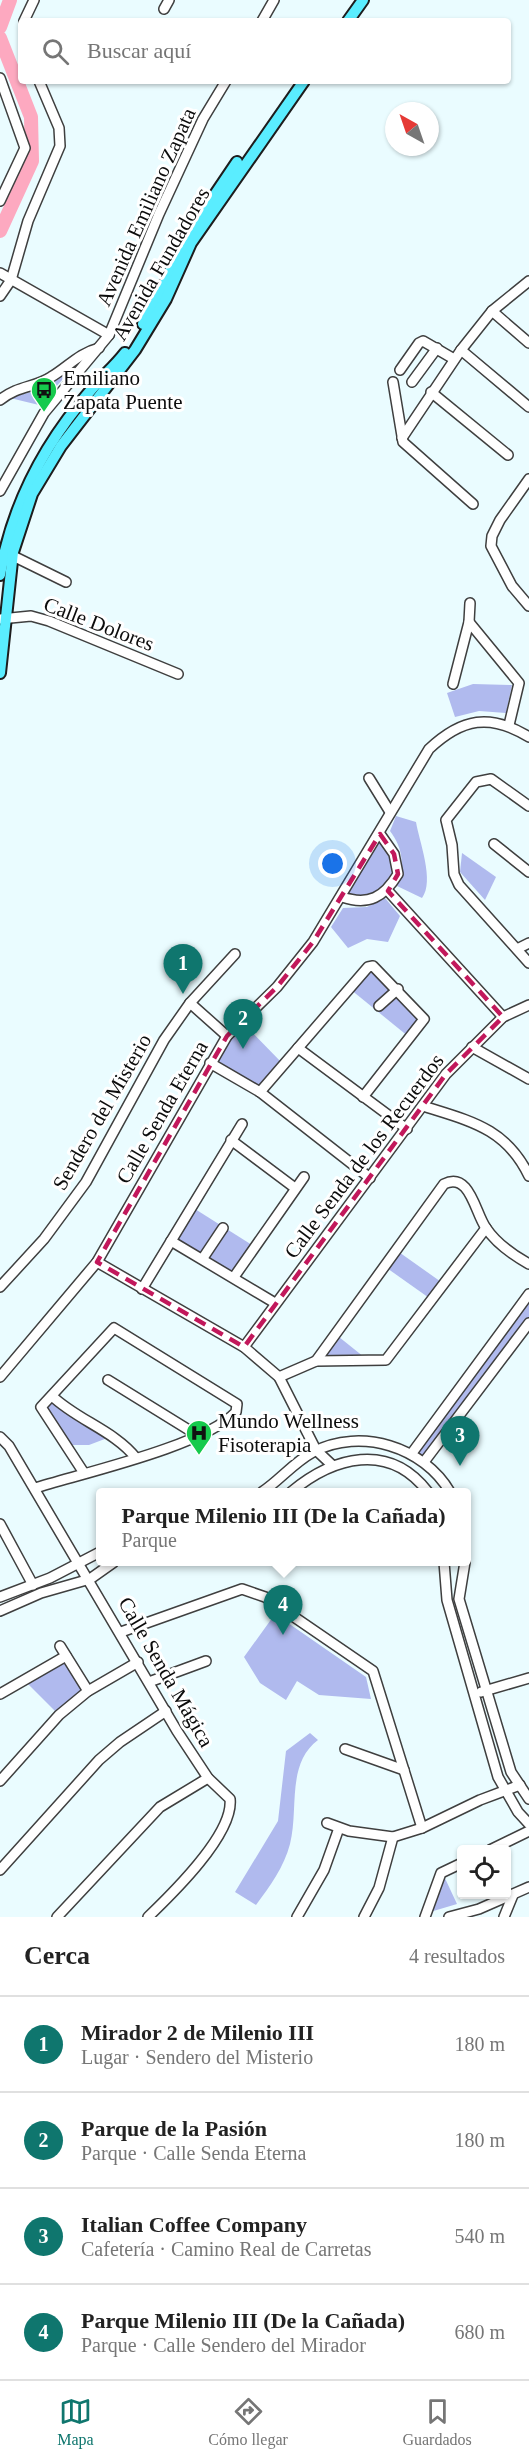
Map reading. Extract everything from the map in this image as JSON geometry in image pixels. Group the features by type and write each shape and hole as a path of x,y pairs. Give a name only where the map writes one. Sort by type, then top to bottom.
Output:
{"main road":[{"path":"341,18 354,0"},
{"path":"350,18 363,0"},
{"name":"Avenida Fundadores","path":"0,575 4,550 24,491 51,440 90,390 130,346 158,298 183,242 293,84"},
{"name":"Avenida Fundadores","path":"0,673 3,618 13,556 32,494 61,446 135,350 166,299 191,243 302,84"}],"street":[{"path":"25,18 34,0"},
{"path":"264,18 274,0"},
{"path":"0,78 25,148 0,201"},
{"path":"0,296 5,276 60,146 58,128 40,84"},
{"name":"Avenida Emiliano Zapata","path":"0,492 44,413 109,335 159,214 203,119 224,84"},
{"path":"5,276 109,335"},
{"path":"402,438 454,359 492,311 529,281"},
{"path":"492,311 529,343"},
{"path":"400,370 419,343 428,342 454,359"},
{"path":"0,400 22,386 48,379 79,356 99,348"},
{"path":"412,382 437,348"},
{"path":"461,350 529,407"},
{"path":"393,382 402,438 407,448 473,504"},
{"path":"431,392 508,455"},
{"path":"529,479 500,520 492,536 491,546 512,586 529,606"},
{"path":"13,556 66,582"},
{"path":"453,684 470,622 470,603"},
{"name":"Calle Dolores","path":"3,618 30,616 49,621 178,674"},
{"path":"470,622 519,683 509,725"},
{"name":"Calle Senda Eterna","path":"0,1377 97,1262 227,1036 277,987 313,942 429,749 445,734 465,724 476,722 487,721 509,725 529,737"},
{"path":"369,778 390,812"},
{"path":"529,806 490,779 483,779 476,782 446,820 452,845 455,878 529,963"},
{"path":"342,897 351,900 370,900 388,891 398,874 394,854 380,834"},
{"path":"494,844 529,872"},
{"path":"388,891 503,1017"},
{"path":"517,949 529,943"},
{"name":"Sendero del Misterio","path":"0,1287 44,1239 86,1182 164,1040 190,1003 235,954"},
{"path":"260,1092 371,966 378,968 424,1019 363,1097"},
{"path":"379,1006 398,989"},
{"path":"190,1003 227,1036"},
{"name":"Calle Senda de los Recuerdos","path":"244,1347 446,1074 503,1017 529,1005"},
{"path":"472,1047 529,1078"},
{"path":"298,1048 407,1128"},
{"path":"210,1063 260,1092 370,1178"},
{"path":"423,1106 481,1124 519,1156 529,1176"},
{"path":"142,1289 242,1124"},
{"path":"231,1140 295,1188"},
{"path":"234,1277 304,1177"},
{"path":"316,1361 444,1184 452,1180 460,1182 469,1193 486,1228 501,1244 529,1264"},
{"path":"203,1258 223,1227"},
{"path":"279,1377 316,1361 386,1360 486,1228"},
{"path":"171,1241 275,1303"},
{"path":"97,1262 244,1347 279,1377 316,1450 332,1465"},
{"path":"412,1453 529,1294"},
{"path":"424,1462 529,1323"},
{"path":"35,1488 135,1458 197,1435 227,1420 236,1412 237,1404 114,1328 41,1407 84,1473"},
{"path":"476,1366 488,1376"},
{"path":"108,1380 197,1435"},
{"path":"52,1396 66,1410 124,1444 135,1458"},
{"path":"55,1428 66,1410"},
{"name":"Calle Senda Mágica","path":"0,1437 9,1446 35,1488 208,1778 230,1799 223,1823 208,1853 186,1880 148,1917"},
{"path":"267,1488 292,1466 316,1450 346,1444 379,1444 412,1453 435,1471 447,1488"},
{"path":"346,1444 356,1448 358,1452 346,1462"},
{"path":"379,1444 365,1451 366,1455 403,1470 423,1488"},
{"path":"296,1488 332,1465 378,1461"},
{"path":"0,1524 33,1585"},
{"path":"0,1598 33,1585 96,1554"},
{"path":"0,1611 41,1593 90,1579 108,1566"},
{"path":"444,1566 447,1600 498,1777 515,1808 529,1824"},
{"path":"464,1566 459,1599 512,1774 528,1797"},
{"path":"121,1632 242,1589 265,1597 374,1671 422,1828"},
{"path":"60,1646 88,1691"},
{"path":"0,1694 66,1656"},
{"path":"149,1682 206,1661"},
{"path":"0,1781 46,1730 88,1691 138,1662"},
{"path":"473,1695 529,1678"},
{"path":"0,1870 99,1760 120,1742 166,1711"},
{"path":"345,1749 404,1770"},
{"path":"498,1777 507,1785 511,1783 512,1774"},
{"path":"57,1917 160,1807 208,1778"},
{"path":"327,1823 339,1828 393,1837 422,1828 480,1800 520,1785"},
{"path":"515,1808 516,1794 528,1797"},
{"path":"297,1917 324,1870 339,1828"},
{"path":"500,1845 529,1831"},
{"path":"364,1917 379,1888 393,1837"},
{"path":"425,1917 441,1873 457,1865"},
{"path":"449,1917 480,1913 529,1887"},
{"path":"504,1917 513,1894"}],"highlighted area":[{"path":"380,834 394,854 398,874 388,891 503,1017 446,1074 244,1347 97,1262 227,1036 277,987 313,942"}],"shaded area":[{"path":"76,365 39,405 10,398 48,387"},
{"path":"473,684 512,685 506,713 479,711 455,717 447,693"},
{"path":"396,816 416,822 427,871 426,891 422,898 397,886 402,864 398,844 390,831"},
{"path":"380,834 388,843 398,874 370,899 342,897"},
{"path":"462,853 496,877 485,900 460,872"},
{"path":"385,898 400,916 388,942 367,939 348,948 331,927 343,908 367,907"},
{"path":"368,967 423,1015 409,1037 350,989"},
{"path":"241,1021 283,1064 260,1092 210,1063"},
{"path":"195,1209 252,1245 232,1274 175,1241"},
{"path":"396,1250 444,1284 432,1300 384,1266"},
{"path":"529,1294 529,1323 424,1462 412,1453"},
{"path":"334,1333 369,1361 316,1361"},
{"path":"52,1396 110,1437 89,1445 68,1445 42,1404"},
{"path":"275,1614 366,1677 371,1699 319,1695 297,1681 286,1700 260,1683 244,1657"},
{"path":"66,1656 88,1691 59,1715 24,1680"},
{"path":"310,1733 318,1740 301,1761 297,1774 290,1844 276,1876 256,1905 235,1892 278,1821 286,1751"},
{"path":"443,1874 457,1904 430,1912"}],"waterway":[{"path":"0,27 10,0"},
{"path":"0,38 18,84"},
{"path":"0,231 32,161 31,117 18,84"}],"place":[{"name":"Emiliano Zapata Puente","path":"44,413"},
{"name":"Mirador 2 de Milenio III","path":"183,994"},
{"name":"Parque de la Pasión","path":"243,1049"},
{"name":"Mundo Wellness Fisoterapia","path":"199,1456"},
{"name":"Italian Coffee Company","path":"460,1466"},
{"name":"Parque Milenio III (De la Cañada)","path":"283,1635"}]}
